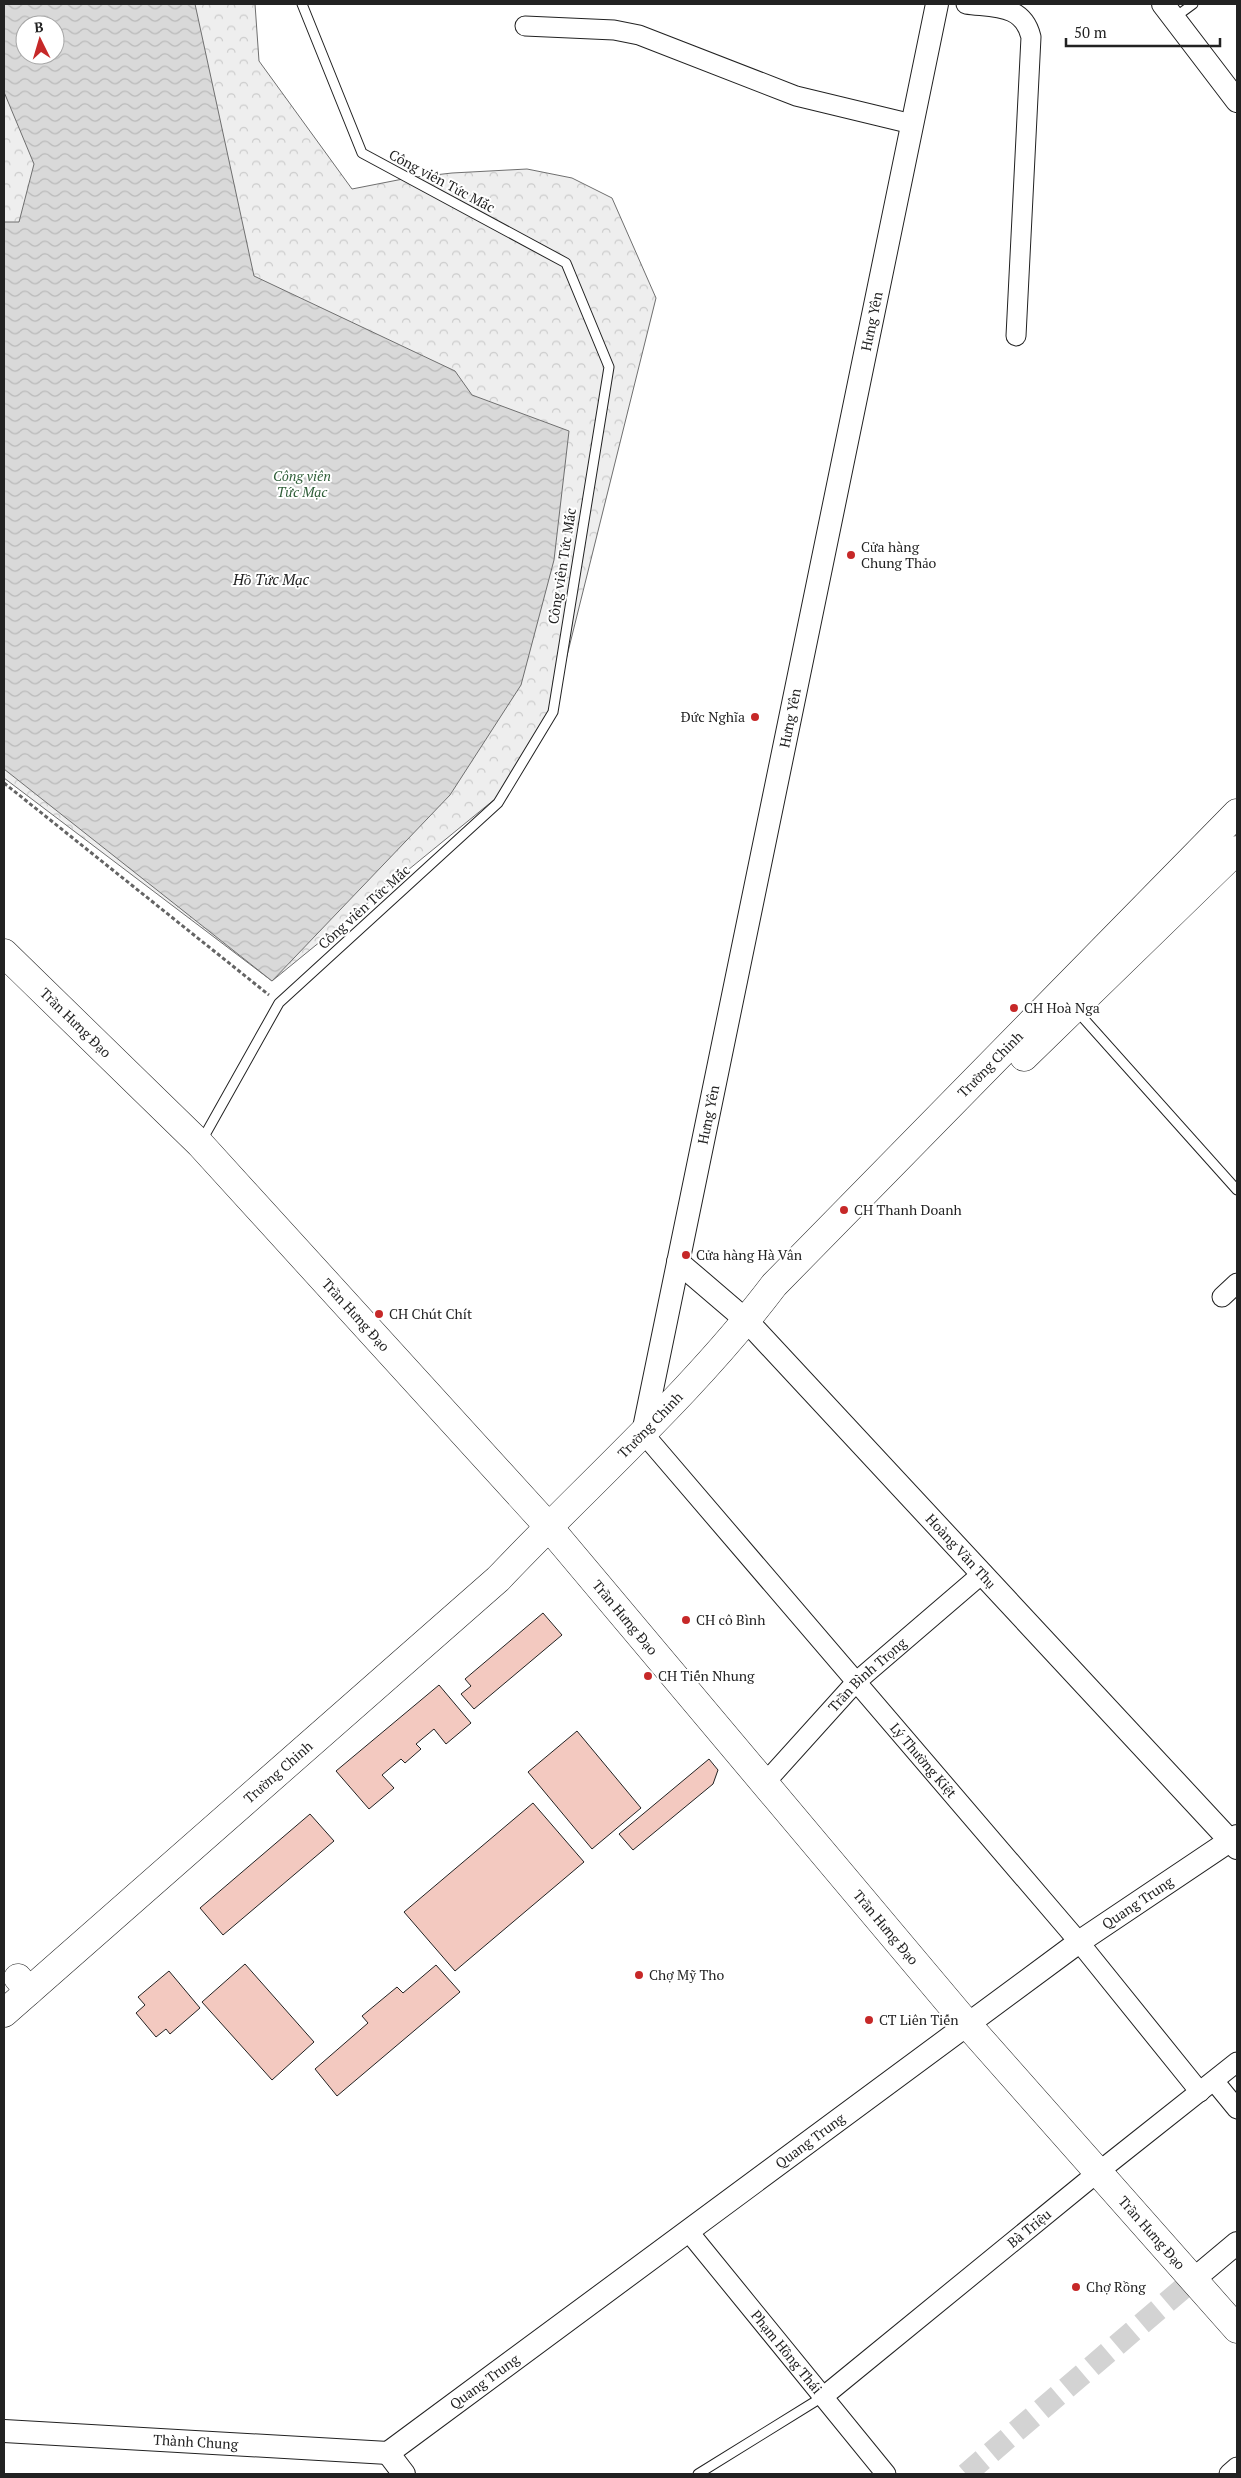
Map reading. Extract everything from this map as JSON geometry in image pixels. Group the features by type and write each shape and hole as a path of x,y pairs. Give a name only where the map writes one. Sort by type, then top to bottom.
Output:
{"main road":[{"name":"Trường Chinh","path":"4,2013 17,1986 489,1562 548,1526 642,1433 747,1321 774,1286 986,1081 1237,813"},
{"name":"Trường Chinh","path":"986,1081 1074,1008 1237,850"},
{"name":"Trần Hưng Đạo","path":"4,953 200,1144 548,1526 966,2024 1237,2329"}],"street":[{"name":"Hưng Yên","path":"642,1433 937,4"},
{"path":"966,4 1016,12 1028,25 1031,37 1016,336"},
{"path":"1168,11 1237,101"},
{"path":"525,26 614,30 639,35 796,96 912,124"},
{"name":"Hoàng Văn Thụ","path":"678,1262 747,1321 1235,1842"},
{"path":"1222,1297 1237,1283"},
{"name":"Lý Thường Kiệt","path":"642,1433 1079,1942 1207,2087 1237,2109"},
{"name":"Trần Bình Trọng","path":"764,1785 856,1682 983,1573"},
{"name":"Quang Trung","path":"388,2453 1079,1942 1235,1842"},
{"name":"Bà Triệu","path":"824,2396 1097,2173 1237,2062"},
{"name":"Phạm Hồng Thái","path":"688,2231 886,2474"},
{"path":"1194,2279 1237,2243"},
{"name":"Thành Chung","path":"4,2431 388,2453"},
{"path":"388,2453 404,2474"},
{"path":"1228,2474 1237,2467"}],"lane":[{"name":"Công viên Tức Mắc","path":"200,1144 279,1003 498,803 553,712 609,367 566,263 362,153 302,4"},
{"path":"1168,11 1193,4"},
{"path":"1074,1008 1237,1190"},
{"path":"698,2474 824,2396"}],"path":[{"path":"4,783 279,1003"}],"green space":[{"name":"Hồ Tức Mạc","path":"4,4 255,4 259,61 352,189 408,178 452,173 527,169 572,178 612,198 656,298 553,712 506,790 272,981 4,778"}],"water":[{"name":"Hồ Tức Mạc","path":"4,4 195,4 254,276 455,371 472,395 569,431 554,560 521,685 450,795 272,981 4,769 4,222 19,222 34,164 4,92"}],"building":[{"path":"543,1613 562,1635 474,1709 461,1694 471,1686 465,1679"},
{"path":"439,1685 471,1723 446,1744 434,1729 416,1744 421,1749 405,1763 401,1759 382,1775 394,1788 369,1809 336,1771"},
{"path":"577,1731 641,1808 592,1849 528,1772"},
{"path":"709,1759 718,1770 713,1784 633,1850 619,1834"},
{"path":"533,1803 584,1862 455,1971 404,1912"},
{"path":"310,1814 334,1841 223,1935 200,1908"},
{"path":"245,1964 314,2042 272,2080 202,2002"},
{"path":"436,1965 460,1992 337,2096 315,2069 368,2023 362,2016 397,1987 403,1993"},
{"path":"169,1971 200,2008 170,2034 166,2029 156,2037 136,2013 145,2005 138,1997"}],"tunnel":[{"path":"966,2474 1194,2279"}],"place":[{"name":"Cửa hàng Chung Thảo","path":"851,555"},
{"name":"Đức Nghĩa","path":"755,717"},
{"name":"CH Hoà Nga","path":"1014,1008"},
{"name":"CH Thanh Doanh","path":"844,1210"},
{"name":"Cửa hàng Hà Vân","path":"686,1255"},
{"name":"CH Chút Chít","path":"379,1314"},
{"name":"CH cô Bình","path":"686,1620"},
{"name":"CH Tiến Nhung","path":"648,1676"},
{"name":"Chợ Mỹ Tho","path":"639,1975"},
{"name":"CT Liên Tiến","path":"869,2020"},
{"name":"Chợ Rồng","path":"1076,2287"}],"park label":[{"name":"Công viên Tức Mạc","path":"302,484"}]}
